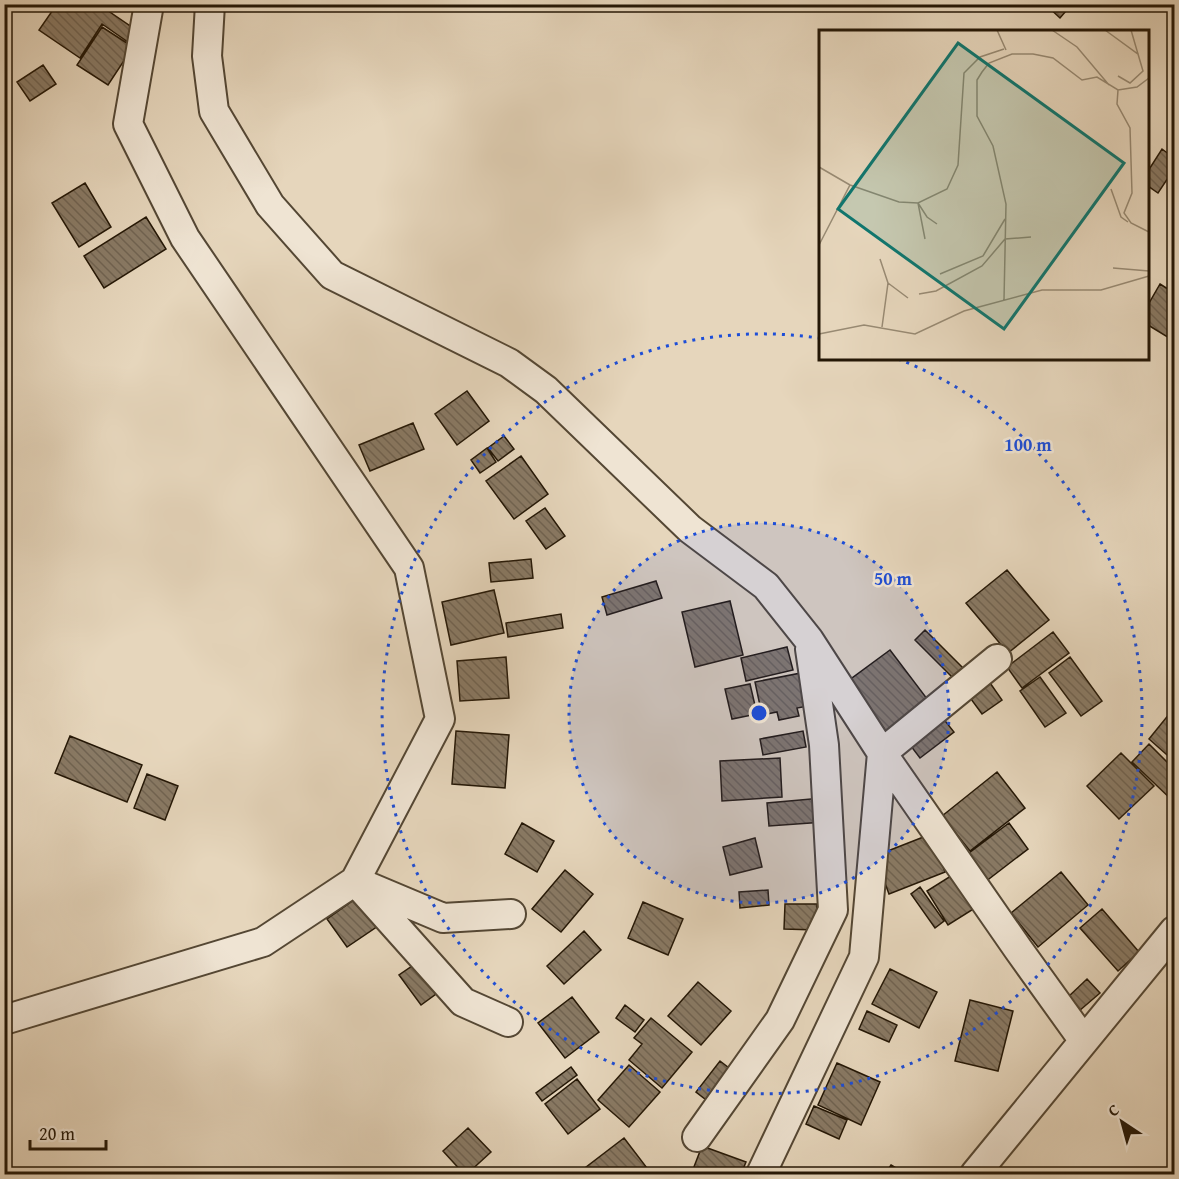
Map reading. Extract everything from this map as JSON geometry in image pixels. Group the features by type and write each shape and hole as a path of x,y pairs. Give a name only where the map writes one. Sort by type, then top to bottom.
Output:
{"street":[{"path":"4,1020 262,942 355,881 440,719 408,568 185,238 128,124 149,4"},
{"path":"210,4 207,56 214,111 270,205 332,275 509,363 546,390 690,529 766,586 809,640 882,753 1084,1041"},
{"path":"697,1137 780,1020 834,910 824,745 809,640"},
{"path":"761,1174 864,957 882,753 997,659"},
{"path":"355,881 443,918 511,914"},
{"path":"355,881 463,1002 508,1022"},
{"path":"975,1174 1174,932"}],"building":[{"path":"57,4 98,4 136,30 128,42 102,24 80,58 39,30"},
{"path":"1045,4 1072,4 1060,18"},
{"path":"102,27 133,47 108,85 77,65"},
{"path":"43,65 56,84 30,101 17,82"},
{"path":"1162,149 1174,158 1174,169 1158,193 1149,187 1149,169"},
{"path":"85,183 111,227 79,247 52,203"},
{"path":"146,217 166,249 104,288 84,256"},
{"path":"1160,284 1174,293 1174,341 1149,326 1149,303"},
{"path":"467,391 489,421 457,445 435,414"},
{"path":"413,423 424,449 370,471 359,445"},
{"path":"504,436 514,449 498,461 488,448"},
{"path":"487,448 496,462 480,473 471,460"},
{"path":"521,456 548,494 514,519 486,481"},
{"path":"545,508 565,536 546,549 526,521"},
{"path":"531,559 533,578 491,582 489,563"},
{"path":"1007,570 1049,620 1008,653 966,603"},
{"path":"656,581 662,598 607,615 602,597"},
{"path":"494,590 504,633 451,645 442,602"},
{"path":"730,601 743,655 695,667 682,612"},
{"path":"561,614 563,628 508,637 506,623"},
{"path":"925,630 967,672 957,682 915,640"},
{"path":"1053,632 1069,653 1022,688 1007,667"},
{"path":"787,647 793,670 746,681 741,658"},
{"path":"890,650 931,704 889,735 848,681"},
{"path":"506,657 509,698 460,701 457,661"},
{"path":"1070,657 1102,701 1081,716 1049,673"},
{"path":"801,673 808,706 797,708 799,716 779,720 777,712 762,715 755,682"},
{"path":"1040,677 1066,713 1045,727 1020,691"},
{"path":"988,680 1002,700 982,714 968,695"},
{"path":"750,684 757,714 732,719 725,689"},
{"path":"1174,708 1174,761 1149,739"},
{"path":"938,712 954,732 920,758 904,737"},
{"path":"456,731 509,735 505,788 452,784"},
{"path":"803,731 806,747 763,755 760,739"},
{"path":"70,736 142,765 127,802 55,773"},
{"path":"1149,744 1174,769 1174,802 1132,762"},
{"path":"1121,753 1154,786 1119,819 1087,786"},
{"path":"780,758 782,797 722,801 720,761"},
{"path":"997,772 1025,808 970,851 942,816"},
{"path":"147,774 178,786 165,820 134,808"},
{"path":"822,798 824,822 769,826 767,803"},
{"path":"522,823 554,841 537,872 505,854"},
{"path":"1009,823 1028,849 985,882 965,856"},
{"path":"931,834 945,872 889,894 875,856"},
{"path":"755,838 762,867 730,875 723,847"},
{"path":"565,870 593,894 561,932 532,909"},
{"path":"1061,872 1088,905 1038,947 1011,913"},
{"path":"954,874 975,908 948,925 927,891"},
{"path":"920,887 944,921 935,928 911,894"},
{"path":"768,890 769,905 740,908 739,892"},
{"path":"358,897 378,926 347,947 327,919"},
{"path":"643,902 683,919 668,955 628,938"},
{"path":"785,904 817,904 816,930 784,929"},
{"path":"1102,909 1139,952 1118,971 1080,928"},
{"path":"584,931 601,950 564,984 547,966"},
{"path":"415,964 436,994 421,1005 399,975"},
{"path":"890,969 937,992 919,1028 872,1004"},
{"path":"1087,979 1100,993 1079,1011 1067,998"},
{"path":"698,982 731,1011 701,1045 668,1016"},
{"path":"572,997 599,1032 565,1058 538,1023"},
{"path":"970,1000 1013,1011 998,1071 955,1061"},
{"path":"625,1005 644,1020 635,1032 616,1018"},
{"path":"867,1011 897,1025 889,1042 859,1029"},
{"path":"651,1018 692,1052 662,1088 629,1060 642,1044 634,1038"},
{"path":"720,1061 738,1075 714,1106 696,1092"},
{"path":"837,1063 880,1082 861,1125 818,1105"},
{"path":"629,1065 660,1092 629,1127 598,1100"},
{"path":"571,1067 577,1075 542,1101 536,1093"},
{"path":"577,1079 600,1109 568,1134 545,1104"},
{"path":"814,1106 847,1120 839,1139 806,1124"},
{"path":"468,1128 491,1152 467,1174 464,1174 443,1151"},
{"path":"624,1138 647,1168 639,1174 583,1174 581,1171"},
{"path":"702,1146 746,1162 741,1174 692,1172"},
{"path":"891,1165 906,1174 885,1174"}]}
